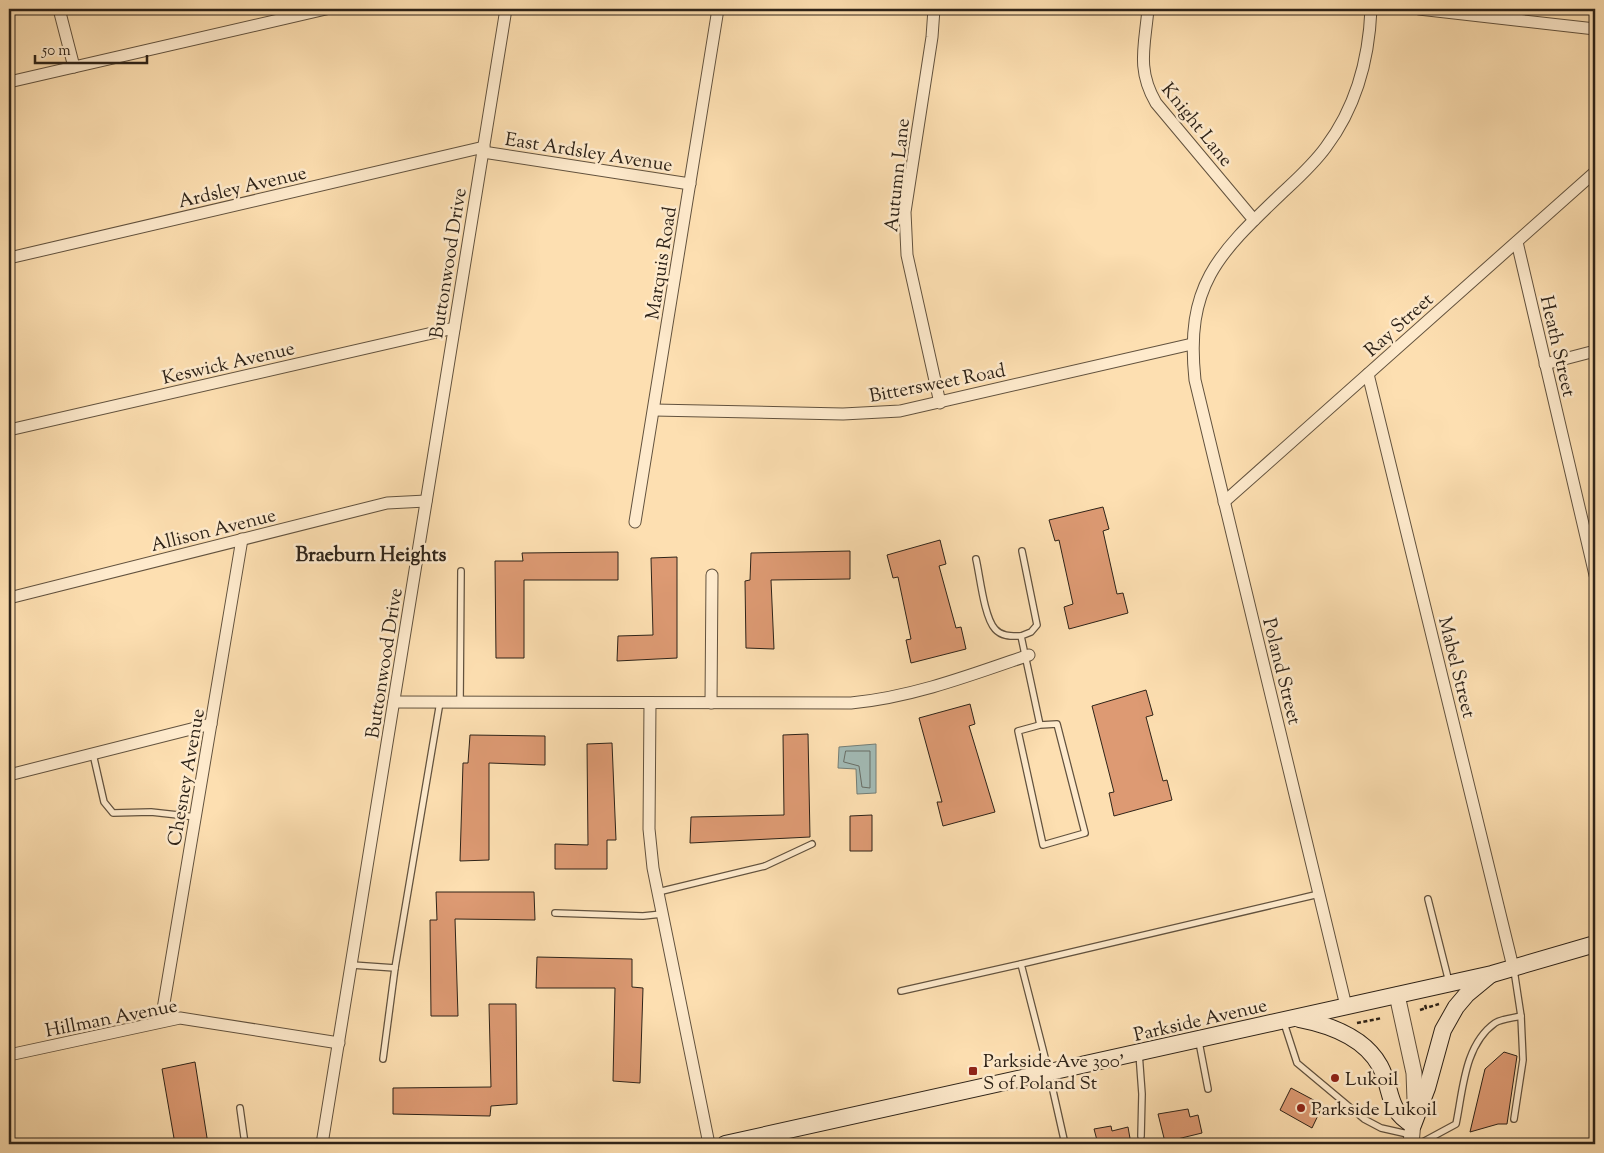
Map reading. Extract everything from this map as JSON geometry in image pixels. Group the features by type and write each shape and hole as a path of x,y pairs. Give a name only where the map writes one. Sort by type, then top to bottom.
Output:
{"main road":[{"name":"Parkside Avenue","path":"725,1144 1492,974 1595,944"},
{"path":"1414,1137 1443,1030 1467,994 1492,974"},
{"path":"1289,1019 1324,1024 1346,1034 1365,1048 1380,1066 1392,1102 1414,1137"}],"street":[{"path":"59,9 74,66"},
{"path":"9,82 326,9"},
{"name":"Buttonwood Drive","path":"322,1144 506,9"},
{"name":"Marquis Road","path":"636,522 718,9"},
{"name":"Autumn Lane","path":"934,9 932,37 905,212 905,233 907,255 940,403"},
{"name":"Knight Lane","path":"1148,9 1142,58 1148,89 1156,103 1254,220"},
{"name":"Poland Street","path":"1346,1006 1195,380 1192,344 1198,305 1206,283 1218,261 1231,242 1308,168 1326,148 1343,120 1355,95 1364,64 1370,33 1371,9"},
{"path":"1419,9 1595,29"},
{"name":"East Ardsley Avenue","path":"483,150 690,184"},
{"name":"Ardsley Avenue","path":"9,258 483,150"},
{"name":"Ray Street","path":"1224,502 1595,172"},
{"name":"Heath Street","path":"1517,242 1546,364 1590,531 1595,575"},
{"name":"Keswick Avenue","path":"9,430 454,328"},
{"name":"Bittersweet Road","path":"654,410 864,414 900,411 1192,344"},
{"path":"1546,364 1595,352"},
{"name":"Mabel Street","path":"1368,374 1513,968"},
{"name":"Allison Avenue","path":"9,598 388,503 426,501"},
{"name":"Chesney Avenue","path":"161,1022 242,539"},
{"path":"711,703 712,576"},
{"path":"394,702 852,703 882,700 929,689 1027,656"},
{"path":"650,703 649,829 662,914 709,1144"},
{"path":"9,775 211,724"},
{"path":"1397,995 1414,1073 1414,1137"},
{"name":"Hillman Avenue","path":"9,1055 180,1018 339,1043"}],"lane":[{"path":"976,559 990,620 995,630 1007,636 1021,636 1032,632 1038,625 1022,551"},
{"path":"460,702 461,571"},
{"path":"1021,636 1027,656 1040,725"},
{"path":"383,1059 395,968 440,702"},
{"path":"1057,724 1085,833 1044,845 1018,731 1040,725 1057,724"},
{"path":"92,754 104,802 114,813 151,812 196,817"},
{"path":"658,892 765,866 812,844"},
{"path":"901,991 1319,894"},
{"path":"1428,899 1449,983"},
{"path":"555,913 643,916 662,914"},
{"path":"1022,964 1050,1073 1065,1144"},
{"path":"352,965 395,968"},
{"path":"1513,968 1521,1016 1523,1060 1514,1119"},
{"path":"1289,1019 1297,1063 1364,1119 1382,1128 1414,1137 1456,1124 1469,1060 1480,1039 1495,1022 1521,1016"},
{"path":"1199,1040 1208,1088"},
{"path":"1139,1053 1142,1094 1141,1136"},
{"path":"240,1108 245,1144"}],"path":[{"path":"1420,1010 1447,1002"},
{"path":"1425,1004 1426,1008"},
{"path":"1351,1024 1382,1018"}],"water":[{"path":"876,744 876,793 857,794 856,769 838,768 839,747"}],"building":[{"path":"1103,507 1109,529 1103,531 1117,594 1123,593 1128,613 1069,629 1064,607 1073,604 1059,540 1055,541 1049,520"},
{"path":"940,540 946,564 939,566 956,628 961,627 966,649 911,663 906,640 911,639 898,577 893,578 887,555"},
{"path":"850,551 850,579 771,580 774,649 746,648 745,581 750,580 751,553"},
{"path":"618,552 618,580 524,580 524,658 496,658 495,561 523,561 522,553"},
{"path":"677,557 677,658 617,661 618,636 653,635 651,558"},
{"path":"1146,690 1153,715 1146,717 1163,781 1167,780 1172,800 1114,816 1109,793 1114,792 1092,706"},
{"path":"970,704 975,724 969,726 995,812 943,826 937,802 942,802 919,718"},
{"path":"808,734 810,837 690,843 691,817 784,815 783,735"},
{"path":"470,735 545,736 545,765 489,763 489,860 460,861 463,763 468,763"},
{"path":"612,743 616,840 607,840 607,869 555,869 555,844 588,845 587,744"},
{"path":"872,815 872,851 850,851 850,816"},
{"path":"436,892 534,892 535,920 455,919 458,1016 431,1016 430,920 437,920"},
{"path":"537,957 632,959 632,987 643,988 640,1083 613,1081 615,988 536,988"},
{"path":"489,1004 516,1004 517,1104 491,1106 490,1116 393,1114 393,1088 491,1087"},
{"path":"1504,1052 1517,1056 1507,1124 1498,1124 1470,1132 1485,1069"},
{"path":"195,1062 208,1144 175,1144 162,1069"},
{"name":"Parkside Lukoil","path":"1291,1088 1323,1105 1312,1128 1280,1110"},
{"path":"1188,1109 1190,1117 1198,1115 1202,1133 1165,1142 1158,1114"},
{"path":"1111,1126 1112,1131 1128,1127 1131,1144 1098,1144 1094,1129"}],"place":[{"name":"Parkside Ave 300' S of Poland St","path":"973,1071"},
{"name":"Lukoil","path":"1335,1078"},
{"name":"Parkside Lukoil","path":"1301,1108"}],"district":[{"name":"Braeburn Heights","path":"371,554"}]}
